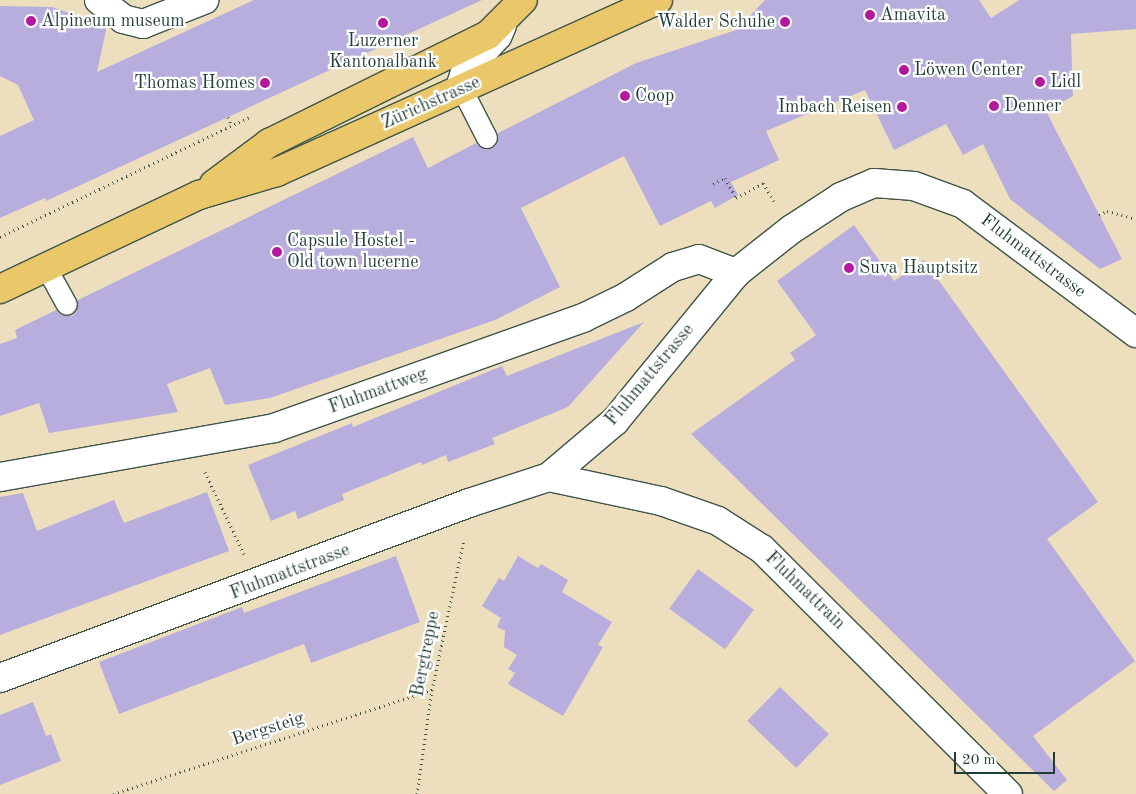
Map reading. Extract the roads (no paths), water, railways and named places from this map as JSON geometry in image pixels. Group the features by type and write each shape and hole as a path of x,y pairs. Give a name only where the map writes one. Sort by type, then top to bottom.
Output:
{"main road":[{"name":"Zürichstrasse","path":"0,289 199,195 277,172 658,0"},
{"name":"Zürichstrasse","path":"199,195 269,144 488,35 517,6"}],"street":[{"path":"99,0 123,19 143,24 204,0"},
{"name":"Fluhmattstrasse","path":"0,678 258,584 469,503 549,477 615,421 736,273 792,229 841,197 874,183 914,186 935,191 988,220 1136,333"},
{"name":"Fluhmattweg","path":"0,477 191,445 274,428 583,318 626,297 672,267 700,259 736,273"},
{"name":"Fluhmattrain","path":"549,477 661,501 718,521 762,549 1008,794"}],"lane":[{"path":"487,138 458,81 462,68 486,54 501,38 517,6"},
{"path":"46,267 67,305"}],"place":[{"name":"Amavita","path":"870,15"},
{"name":"Alpineum museum","path":"31,21"},
{"name":"Walder Schuhe","path":"785,22"},
{"name":"Luzerner Kantonalbank","path":"383,23"},
{"name":"Löwen Center","path":"904,70"},
{"name":"Lidl","path":"1040,82"},
{"name":"Thomas Homes","path":"265,83"},
{"name":"Coop","path":"625,96"},
{"name":"Denner","path":"994,106"},
{"name":"Imbach Reisen","path":"902,107"},
{"name":"Capsule Hostel - Old town lucerne","path":"277,252"},
{"name":"Suva Hauptsitz","path":"849,268"}]}
